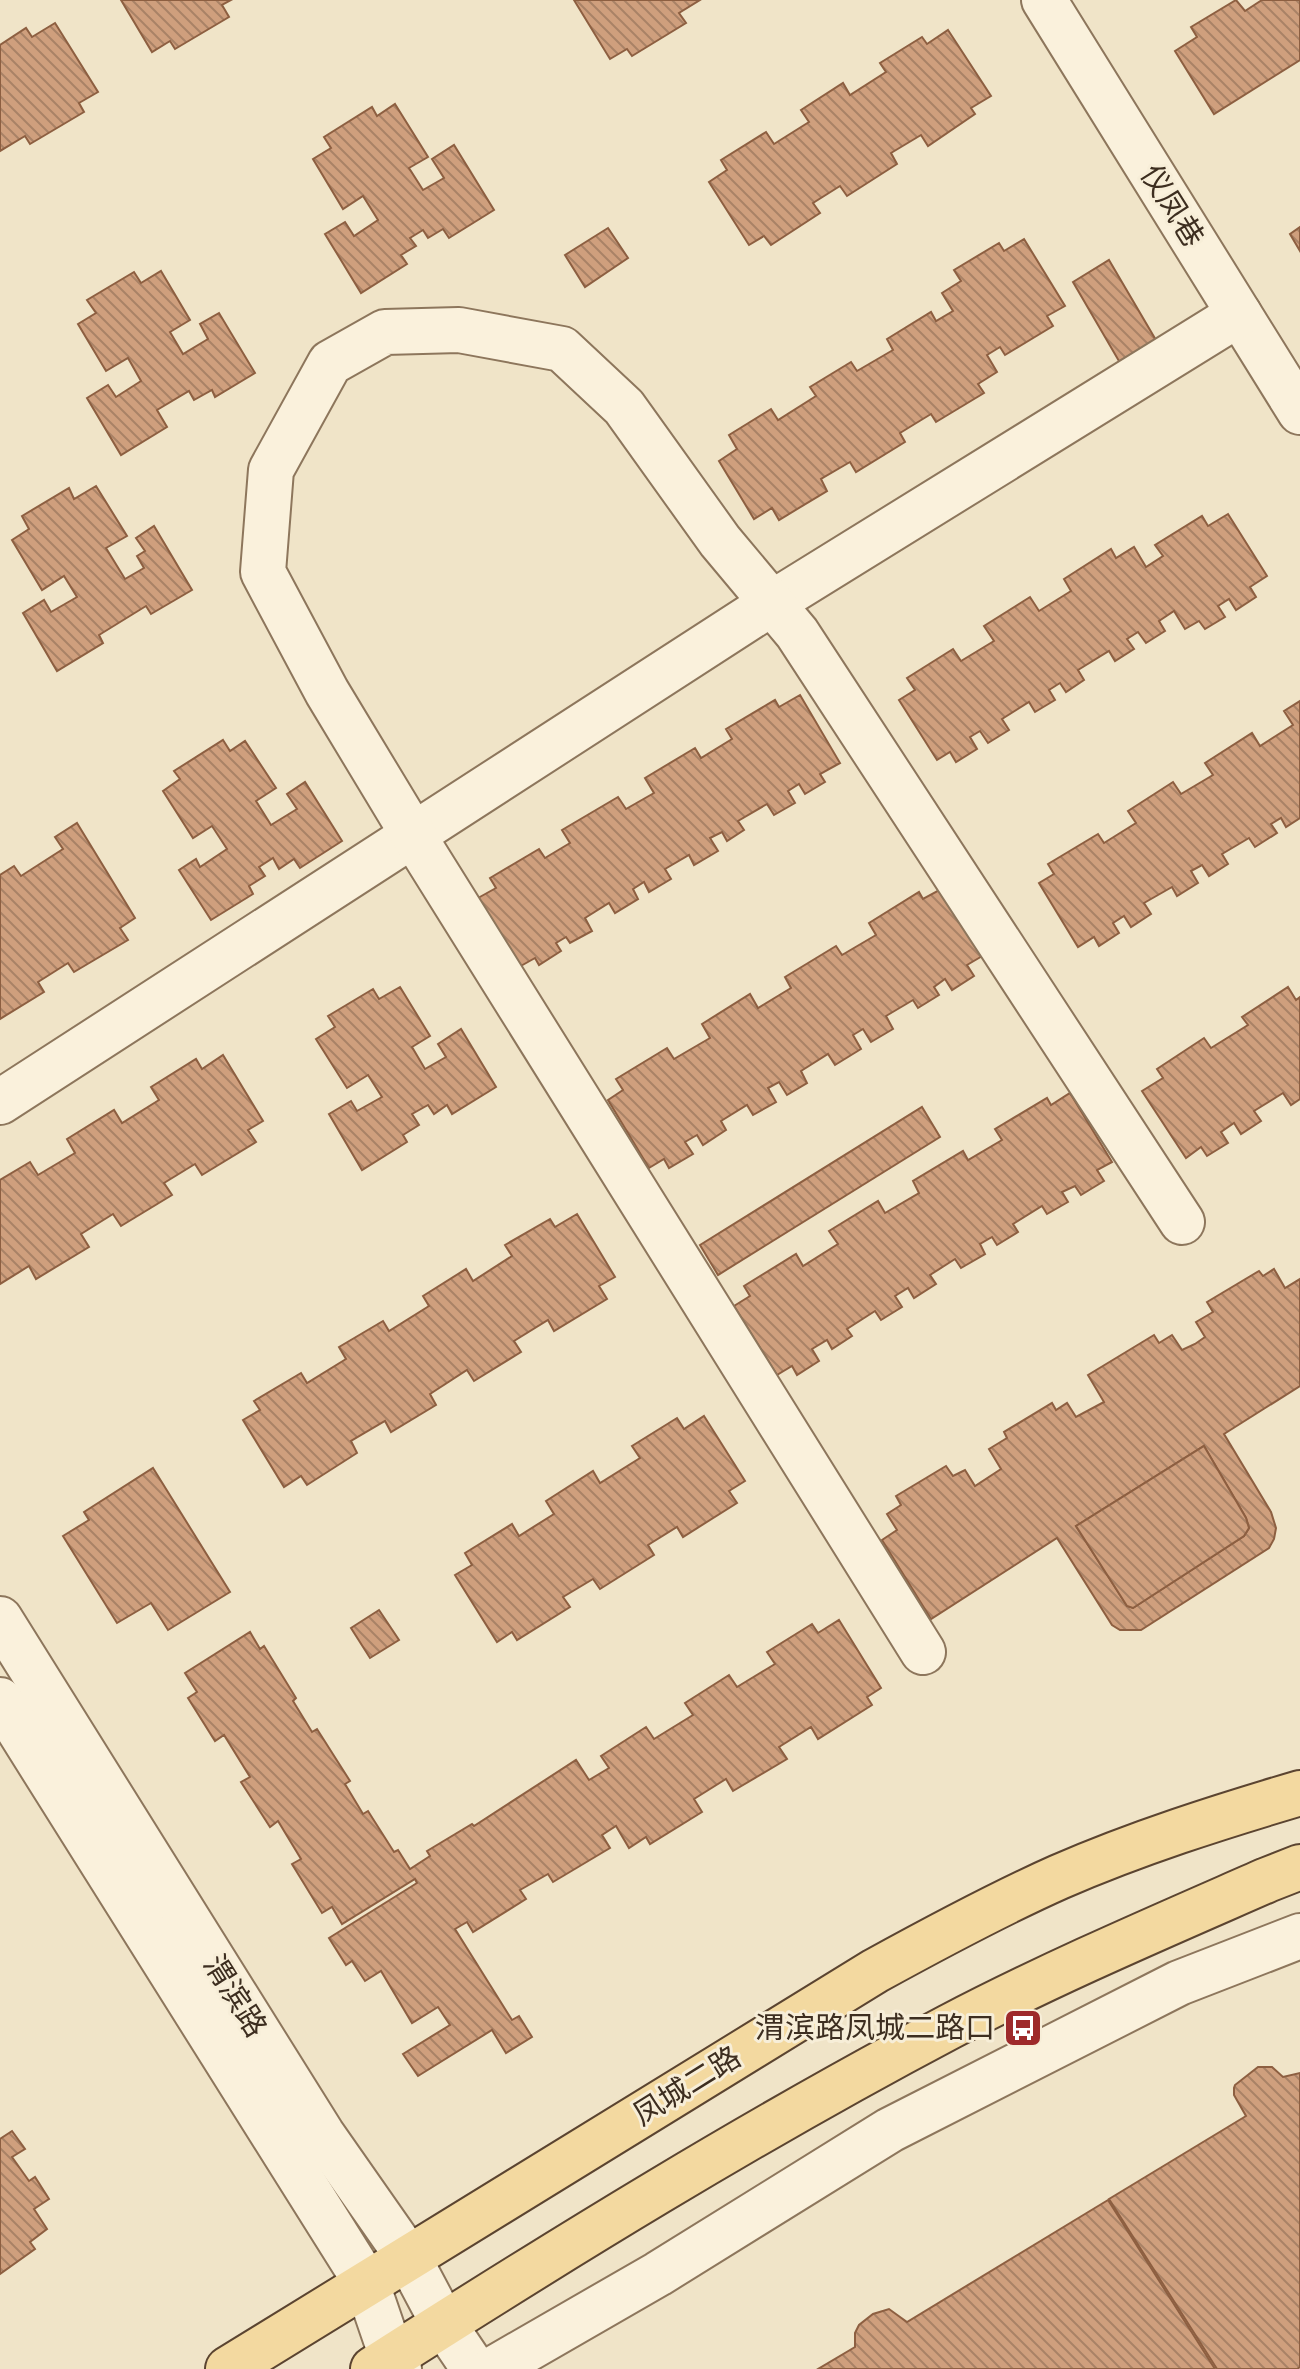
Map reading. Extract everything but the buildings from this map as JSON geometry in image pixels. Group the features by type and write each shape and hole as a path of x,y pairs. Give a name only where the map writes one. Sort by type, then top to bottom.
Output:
{"main road":[{"name":"凤城二路","path":"228,2369 875,1971 969,1919 1059,1877 1141,1844 1300,1793"},
{"path":"388,2365 443,2323 845,2084 1064,1970 1300,1867"}],"street":[{"name":"仪凤巷","path":"1044,0 1300,412"},
{"path":"0,1102 772,603 1239,314"},
{"path":"923,1652 414,836 327,692 263,572 271,470 330,363 385,332 459,330 562,349 624,407 720,541 797,633 1182,1222"},
{"name":"渭滨路","path":"0,1619 322,2134 408,2257 443,2323 474,2369"},
{"name":"渭滨路","path":"0,1700 367,2284 388,2365"},
{"path":"493,2369 658,2274 890,2130 1179,1983 1300,1936"}],"place":[{"name":"渭滨路凤城二路口","path":"1023,2028"}]}
